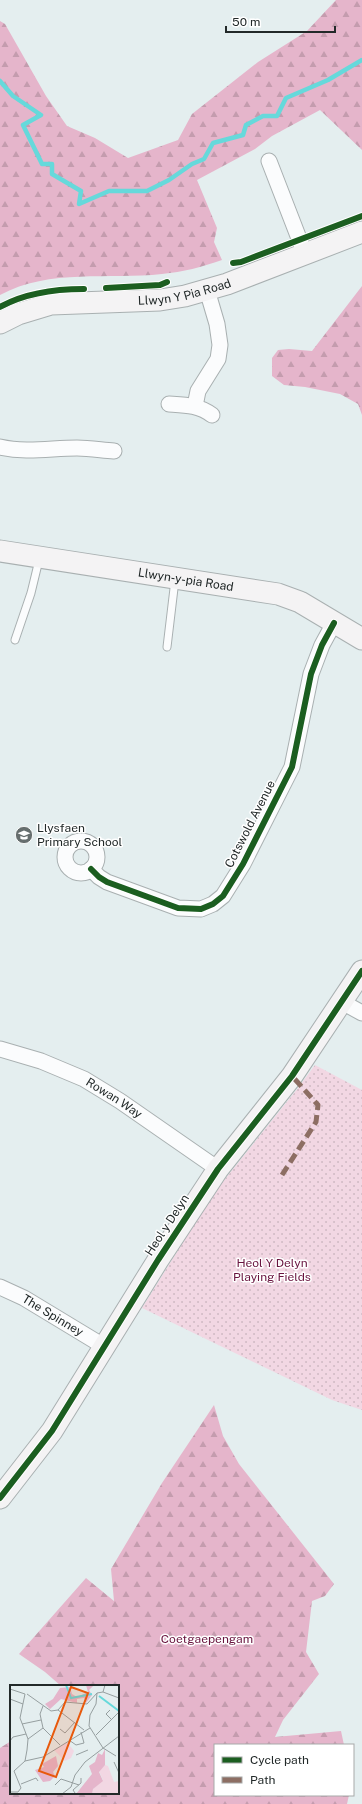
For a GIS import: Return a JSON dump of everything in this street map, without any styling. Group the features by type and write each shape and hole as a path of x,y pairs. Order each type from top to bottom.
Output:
{"street":[{"path":"269,162 305,254"},
{"name":"Llwyn Y Pia Road","path":"0,323 18,314 51,304 160,300 185,296 207,290 362,232"},
{"path":"194,406 198,391 218,359 220,345 217,324 207,290"},
{"path":"169,404 194,406 205,409 212,415"},
{"path":"0,447 30,451 76,448 114,451"},
{"name":"Llwyn-y-pia Road","path":"0,551 278,594 300,602 362,639"},
{"name":"Cotswold Avenue","path":"91,869 99,877 108,882 178,908 201,909 213,904 223,896 243,864 292,767 311,674 322,645 334,623"},
{"name":"Heol y Delyn","path":"0,1498 52,1431 177,1230 218,1168 292,1076 362,971"},
{"path":"342,1002 362,1013"},
{"name":"Rowan Way","path":"0,1049 41,1061 84,1079 120,1101 218,1168"},
{"name":"The Spinney","path":"0,1286 24,1298 105,1346"}],"lane":[{"path":"15,640 31,593 40,557"},
{"path":"166,647 175,578"}],"green space":[{"path":"336,0 362,0 362,150 320,110 272,136 255,149 197,180 217,228 214,242 222,260 192,269 170,273 142,276 59,278 39,281 0,295 0,21 5,24 46,96 67,126 95,138 128,158 178,140 192,114 258,62 307,31"},
{"path":"362,286 362,415 358,404 340,394 305,387 284,385 272,376 272,358 278,350 289,349 312,351"},
{"name":"Heol Y Delyn Playing Fields","path":"315,1065 362,1090 362,1410 332,1400 142,1308 213,1194"},
{"name":"Coetgaepengam","path":"214,1405 223,1436 239,1464 334,1584 325,1596 312,1601 306,1652 319,1674 283,1720 275,1737 341,1731 344,1744 214,1744 214,1796 349,1796 347,1804 0,1804 0,1748 10,1742 10,1794 119,1794 119,1685 60,1685 45,1672 19,1654 86,1578 114,1601 111,1569 162,1483"}],"waterway":[{"path":"0,81 13,96 41,115 23,125 42,164 52,164 52,174 81,191 79,204 109,191 147,191 169,180 192,164 204,159 213,143 243,135 246,125 263,116 277,116 286,98 328,80 362,60"}],"marked path":[{"path":"282,1175 316,1122 318,1105 292,1076"}],"cycle path":[{"path":"233,263 241,262 362,216"},
{"path":"106,288 160,285 167,282"},
{"path":"0,307 30,295 63,290 84,289"},
{"path":"91,869 107,882 178,908 201,909 213,904 223,896 243,864 292,767 311,674 322,645 334,623"},
{"path":"0,1498 52,1431 158,1260 218,1169 292,1076 362,971"}],"place":[{"name":"Llysfaen Primary School","path":"24,835"}]}
